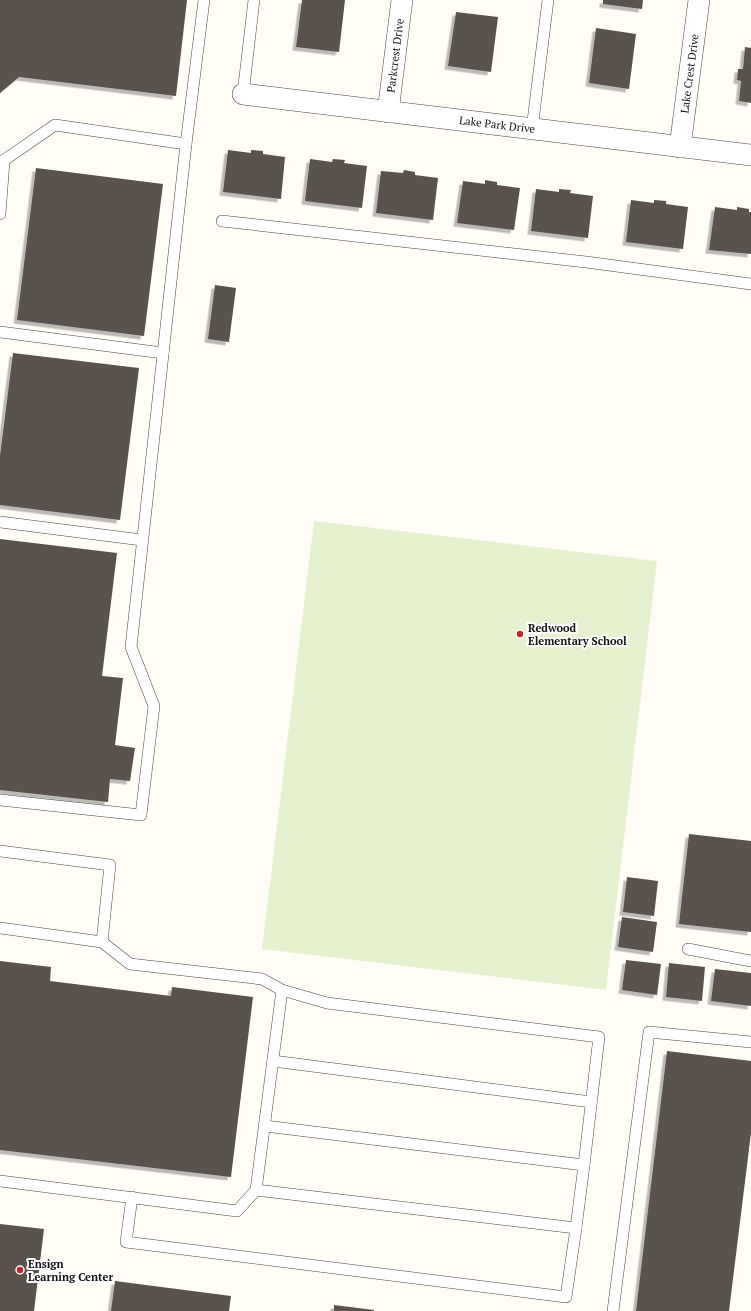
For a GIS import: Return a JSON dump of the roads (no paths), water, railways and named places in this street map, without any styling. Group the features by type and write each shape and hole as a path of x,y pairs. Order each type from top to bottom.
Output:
{"street":[{"name":"Parkcrest Drive","path":"388,112 402,0"},
{"name":"Lake Crest Drive","path":"680,147 698,0"},
{"name":"Lake Park Drive","path":"243,94 751,156"}],"lane":[{"path":"0,800 141,815 154,706 131,647 186,144 204,0"},
{"path":"243,94 254,0"},
{"path":"532,129 548,0"},
{"path":"0,214 2,162 55,125 186,144"},
{"path":"222,221 586,262 751,284"},
{"path":"0,332 163,353"},
{"path":"0,522 142,540"},
{"path":"0,851 110,865 102,942"},
{"path":"0,928 102,942 130,964 262,979 282,990 328,1003 599,1037 584,1165 566,1297 126,1242 132,1197"},
{"path":"688,949 751,961"},
{"path":"0,1181 237,1211 256,1190 282,990"},
{"path":"613,1311 649,1032 751,1042"},
{"path":"273,1061 591,1102"},
{"path":"265,1126 584,1165"},
{"path":"256,1190 576,1228"}],"place":[{"name":"Redwood Elementary School","path":"520,634"},
{"name":"Ensign Learning Center","path":"20,1270"}]}
